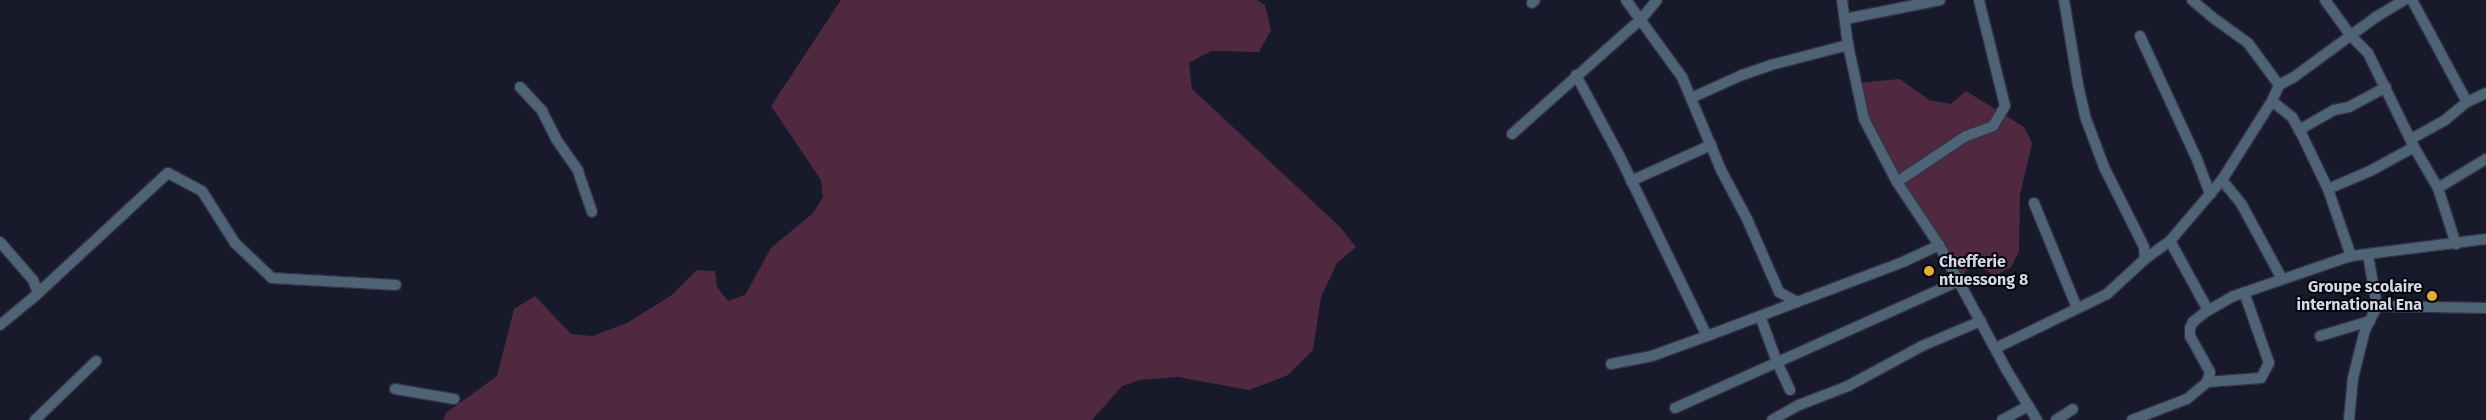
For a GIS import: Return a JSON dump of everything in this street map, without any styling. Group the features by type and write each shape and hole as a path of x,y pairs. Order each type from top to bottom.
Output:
{"street":[{"path":"1626,0 1642,18 1682,78 1721,170 1747,219 1779,292 1797,302"},
{"path":"1512,134 1642,18 1657,0"},
{"path":"1842,0 1848,45 1864,119 1897,182 1939,245 2037,420"},
{"path":"1845,19 1940,0"},
{"path":"1897,182 1966,136 1992,126 2005,106 1979,0"},
{"path":"2064,0 2078,85 2086,119 2104,167 2144,247 2145,260"},
{"path":"2192,0 2248,44 2279,85"},
{"path":"2325,0 2351,36 2368,53 2412,143 2438,188 2456,244"},
{"path":"1996,348 2106,294 2170,241 2222,180 2272,101 2279,85 2376,17 2404,0"},
{"path":"2412,0 2467,102"},
{"path":"2140,36 2196,157 2210,194"},
{"path":"1691,98 1742,75 1848,45"},
{"path":"1576,75 1707,336"},
{"path":"520,87 542,111 556,139 578,171 592,212"},
{"path":"2299,130 2334,110 2349,107 2386,87"},
{"path":"2328,189 2370,171 2444,121 2467,102 2486,93"},
{"path":"2272,101 2287,112 2299,130 2328,189 2352,256"},
{"path":"1631,182 1710,144"},
{"path":"2438,188 2486,158"},
{"path":"0,325 38,293 168,173 202,191 235,243 272,278 396,285"},
{"path":"2222,180 2242,204 2282,279"},
{"path":"2034,203 2077,308"},
{"path":"2132,420 2187,399 2207,382 2210,372 2190,336 2190,328 2193,322 2208,310 2244,292 2352,256 2486,239"},
{"path":"2170,241 2208,310"},
{"path":"0,242 33,280 38,293"},
{"path":"1611,364 1652,356 1905,261 1939,245"},
{"path":"2349,420 2353,378 2365,330 2377,306 2368,255"},
{"path":"1675,408 1959,281"},
{"path":"2207,382 2261,378 2269,363 2244,292"},
{"path":"2377,306 2486,308"},
{"path":"1760,316 1776,362 1790,390"},
{"path":"1772,420 1799,405 1848,386 1922,346 1980,321"},
{"path":"2320,336 2370,321"},
{"path":"35,420 96,360"},
{"path":"395,389 454,399"},
{"path":"2002,420 2028,406"},
{"path":"2056,420 2073,409"}],"shaded area":[{"path":"841,0 1257,0 1265,5 1271,30 1259,52 1211,51 1189,63 1192,89 1340,227 1356,247 1337,263 1321,297 1313,350 1288,375 1249,390 1178,377 1140,380 1122,386 1092,420 443,420 446,413 497,376 514,309 535,296 571,334 592,336 627,323 672,295 697,270 715,271 717,287 728,301 745,295 771,248 813,213 823,197 821,180 771,106"},
{"path":"1900,79 1929,100 1951,104 1966,91 2024,127 2032,143 2020,195 2019,251 2011,267 1995,276 1973,262 1959,281 1864,119 1856,83"}],"place":[{"name":"Chefferie ntuessong 8","path":"1929,271"},
{"name":"Groupe scolaire international Ena","path":"2432,296"}]}
